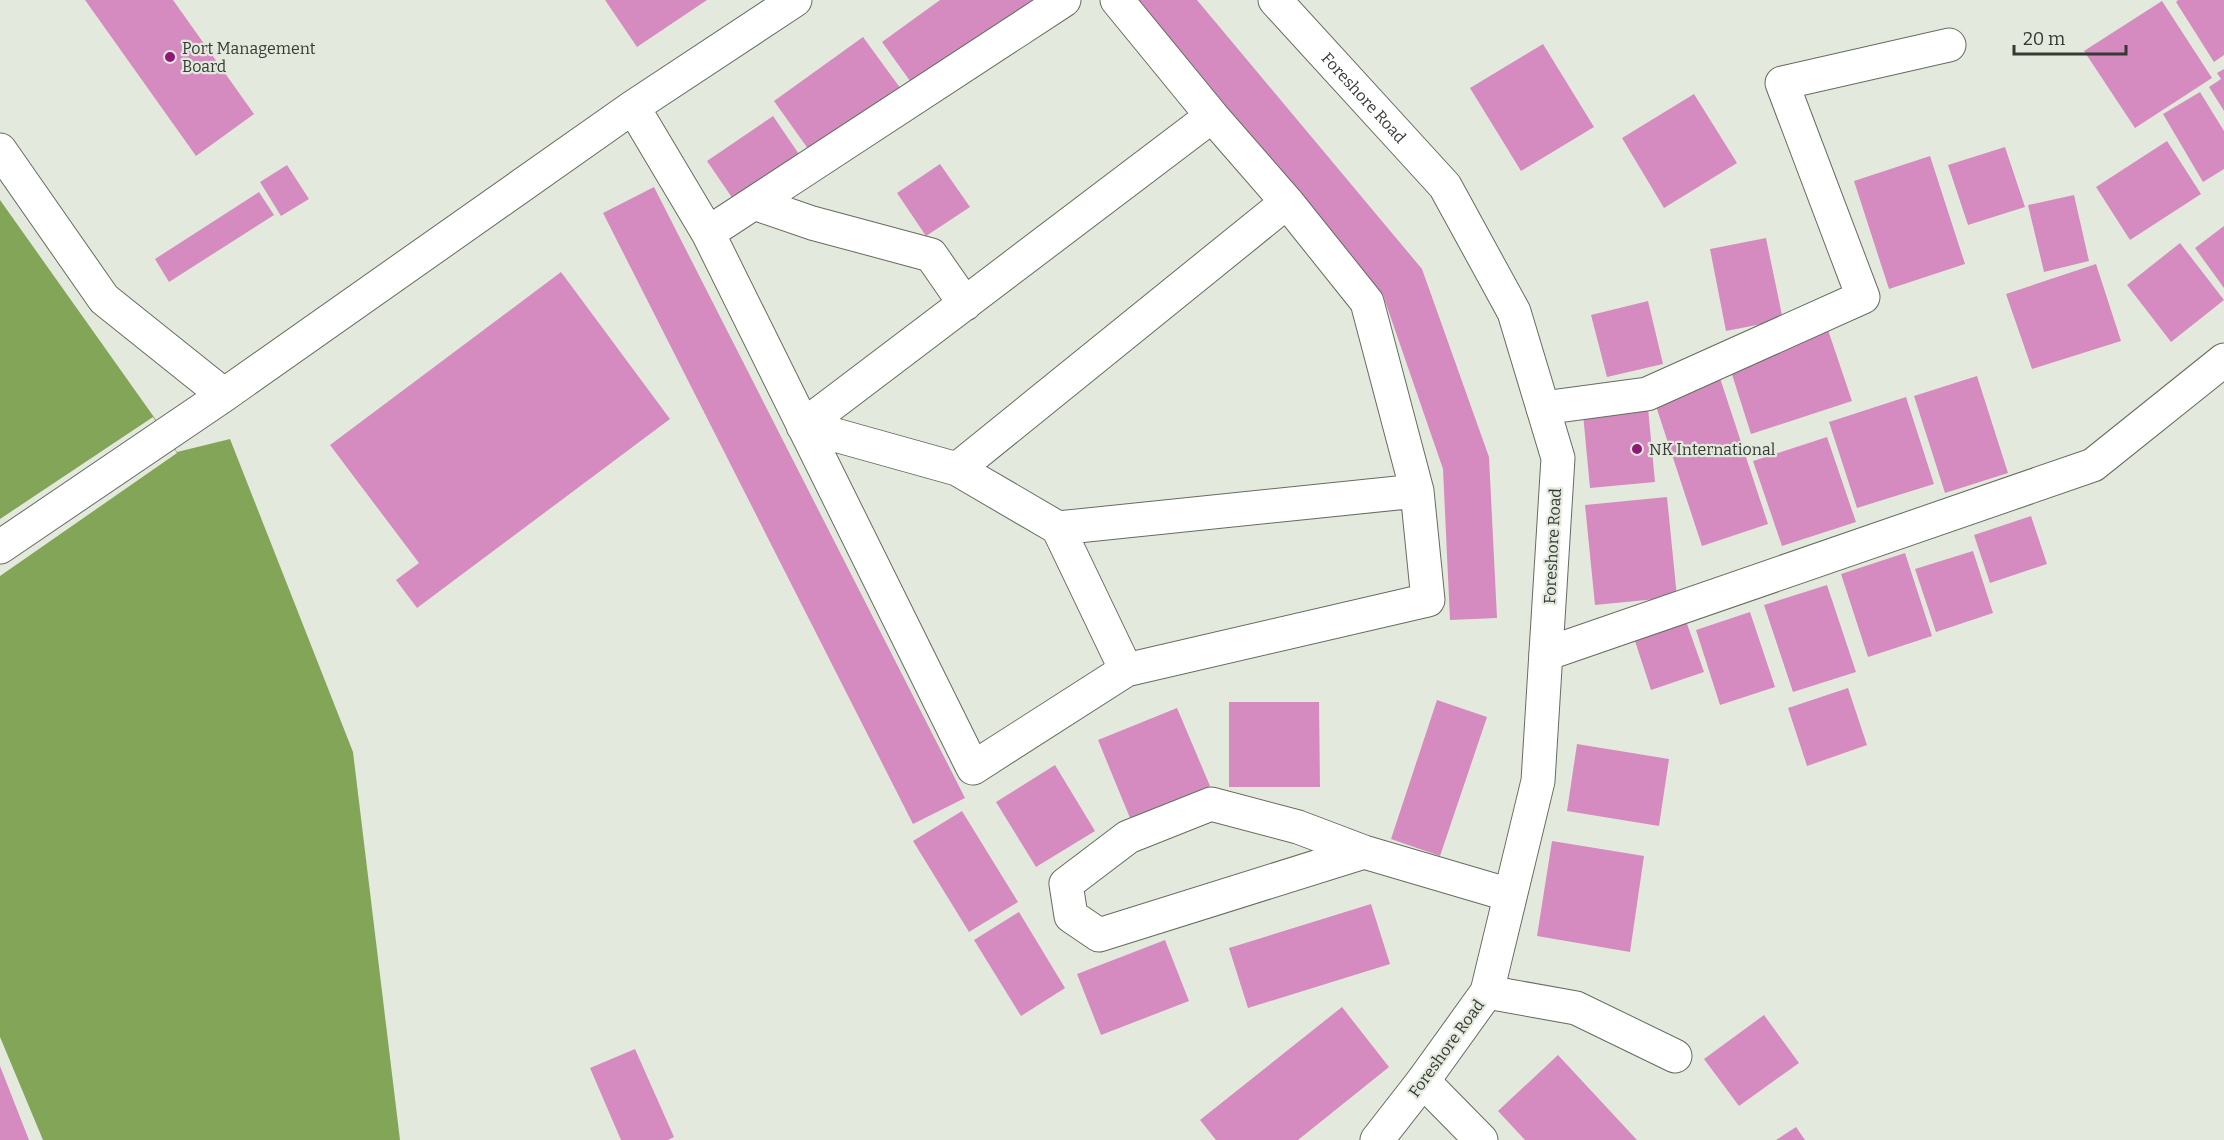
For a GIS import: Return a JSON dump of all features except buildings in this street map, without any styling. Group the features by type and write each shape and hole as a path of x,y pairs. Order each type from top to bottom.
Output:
{"street":[{"path":"0,547 224,394 633,107 795,0"},
{"path":"708,232 1064,0"},
{"path":"633,107 708,232 973,768 1126,670 1428,600 1417,491 1367,302 1287,202 1212,116 1117,0"},
{"name":"Foreshore Road","path":"1275,0 1445,186 1514,312 1557,458 1538,781 1487,992 1377,1140"},
{"path":"1543,408 1647,394 1863,297 1782,83 1949,45"},
{"path":"804,426 1212,116"},
{"path":"0,150 104,299 224,394"},
{"path":"957,469 1287,202"},
{"path":"754,203 812,223 931,255 965,304"},
{"path":"1546,654 2093,465 2224,360"},
{"path":"804,426 957,469 1058,528 1126,670"},
{"path":"1058,528 1417,491"},
{"path":"1364,852 1099,935 1071,916 1066,884 1128,837 1211,804 1298,827 1364,852 1510,895"},
{"path":"1487,992 1576,1008 1675,1056"},
{"path":"1423,1081 1481,1140"}],"shaded area":[{"path":"0,200 177,452 230,439 353,752 400,1140 0,1140"}],"pier":[{"path":"153,417 177,453 0,576 0,519"},
{"path":"0,1037 43,1140 0,1140"}],"place":[{"name":"Port Management Board","path":"170,57"},
{"name":"NK International","path":"1637,449"}]}
